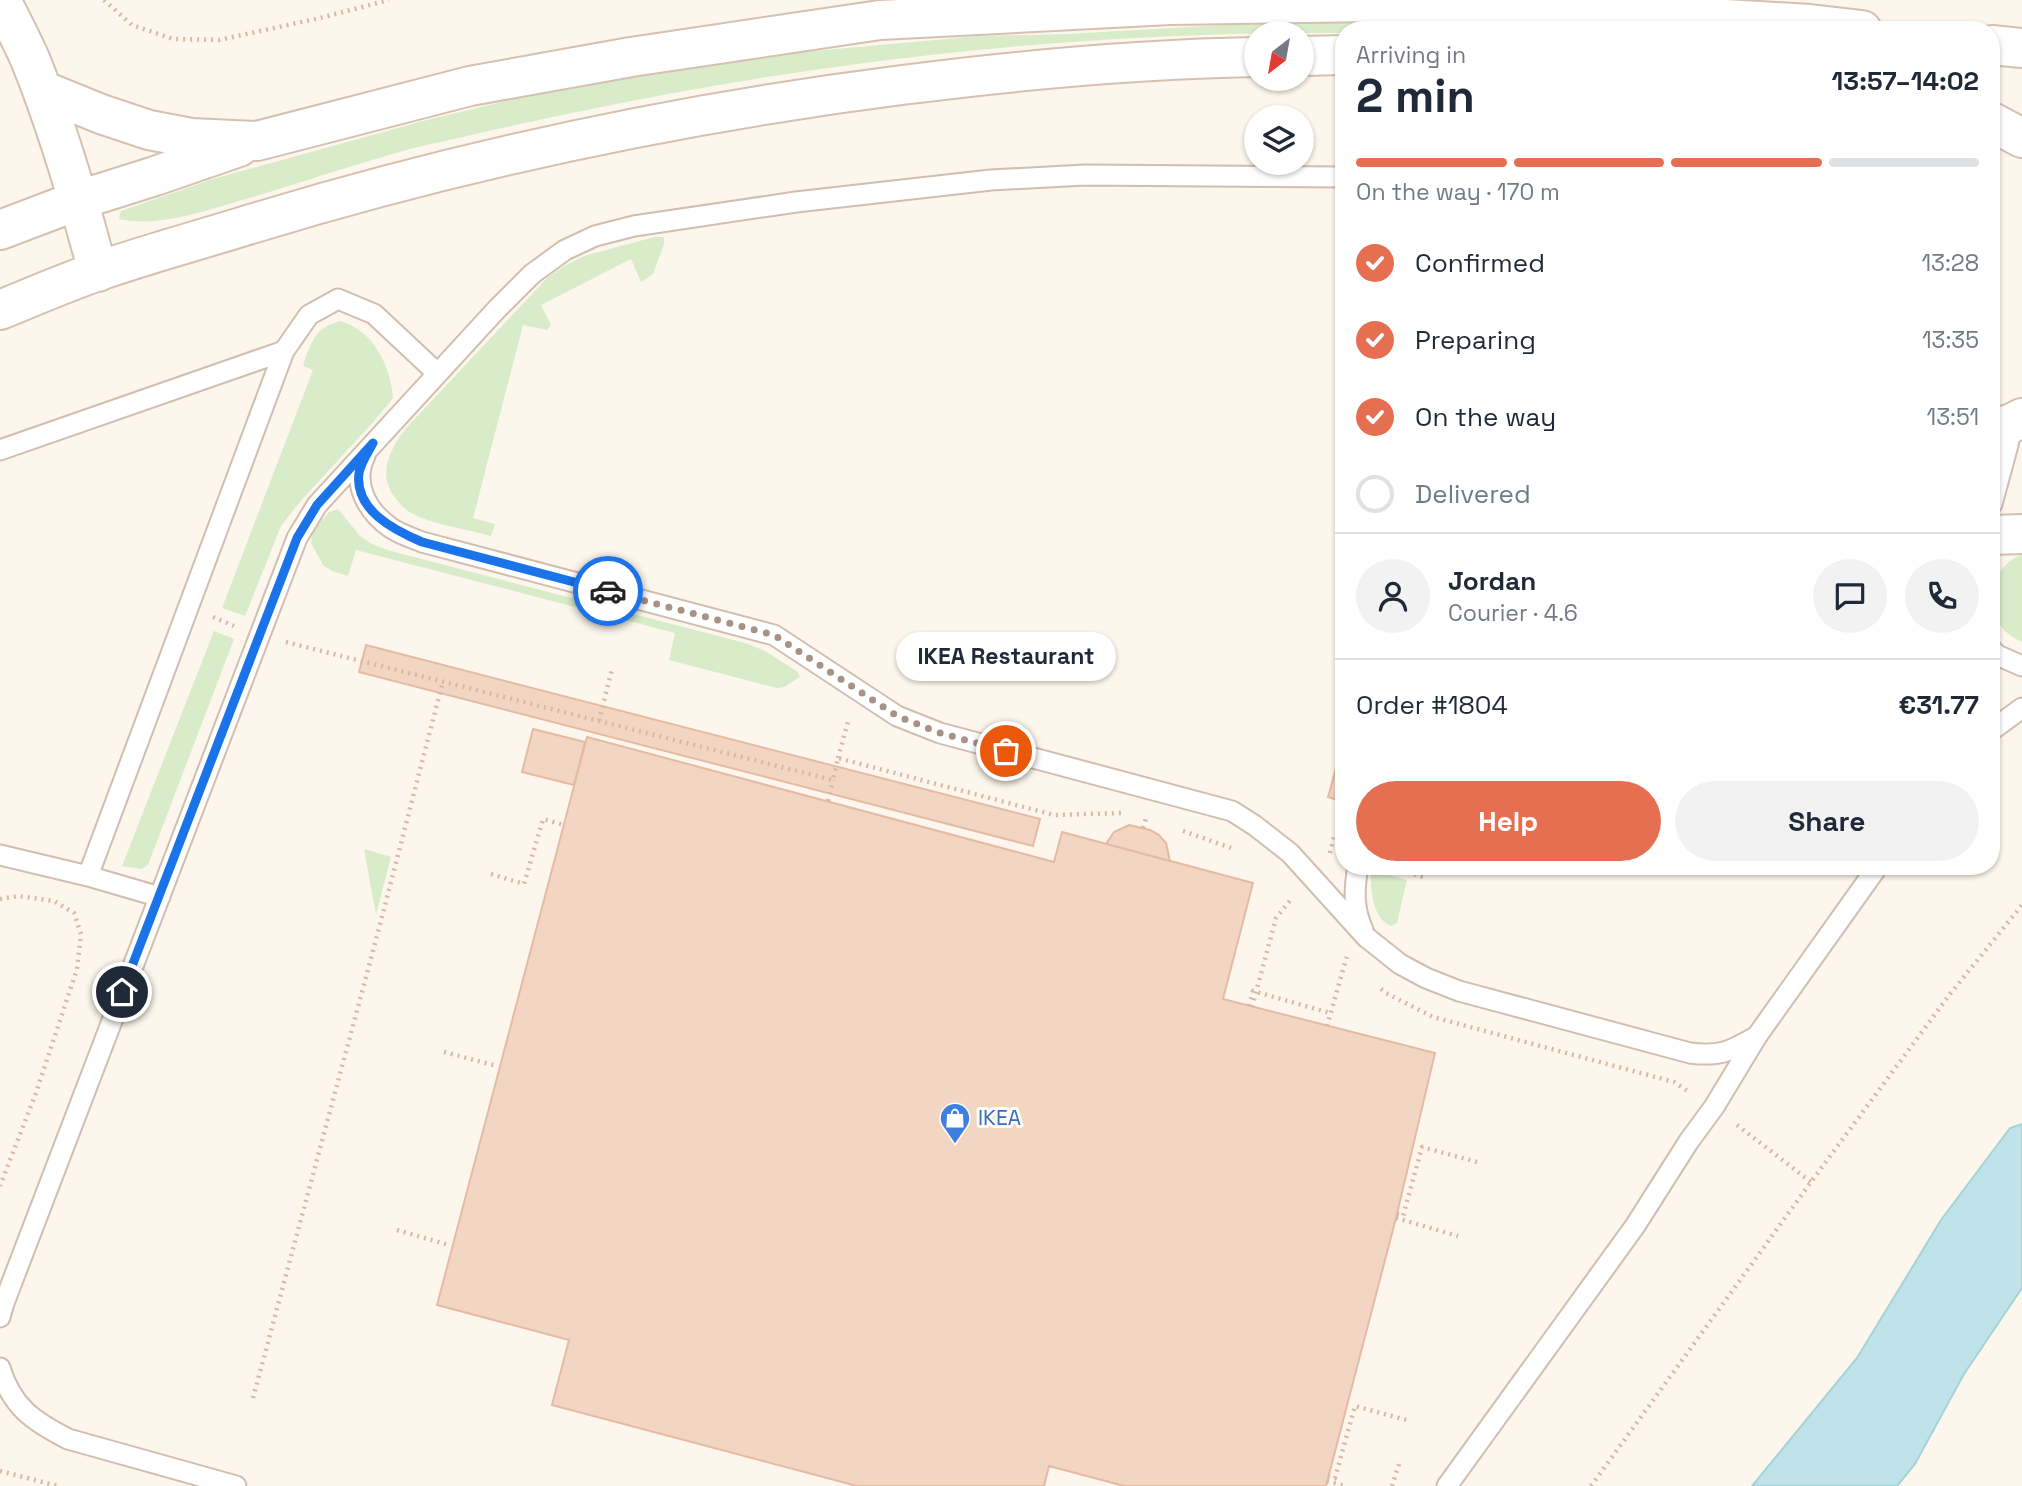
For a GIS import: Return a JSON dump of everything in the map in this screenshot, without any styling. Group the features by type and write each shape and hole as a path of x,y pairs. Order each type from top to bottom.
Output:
{"main road":[{"path":"1,0 42,89 79,200 97,272"},
{"path":"1818,21 1870,0"},
{"path":"0,230 79,200 257,141 470,86 631,57 880,20 1170,5 1373,2 1760,21"},
{"path":"2000,46 2022,48"},
{"path":"1314,56 1335,55"},
{"path":"0,310 97,272 335,199 506,155 665,122 813,97 995,73 1179,59 1244,57"},
{"path":"42,89 101,114 149,130 191,138 257,141"},
{"path":"2000,103 2022,106"},
{"path":"2000,126 2022,138"},
{"path":"2000,535 2022,534"}],"lane":[{"path":"0,1317 297,538 317,505 436,373 532,274 565,250 595,236 634,226 796,202 991,180 1085,175 1335,177"},
{"path":"88,876 284,351 309,315 338,299 374,314 436,373"},
{"path":"0,450 284,351"},
{"path":"2000,474 2008,445 2009,423"},
{"path":"373,443 363,460 359,475 362,494 374,514 393,529 422,542 774,635 897,716 940,733 1232,811 1290,853 1366,937 1400,964 1426,978 1459,991 1690,1053 1709,1056 1728,1052 1757,1036"},
{"path":"2000,656 2022,666"},
{"path":"2000,724 2022,708"},
{"path":"0,855 160,897"},
{"path":"1356,875 1353,892 1358,918 1366,937"},
{"path":"1447,1486 1635,1226 1714,1107 1757,1036 1872,875"},
{"path":"0,1368 6,1387 19,1407 43,1426 68,1439 236,1486"}],"path":[{"path":"104,0 132,25 173,38 219,40 389,0"},
{"path":"188,608 259,635 833,780"},
{"path":"599,720 612,669"},
{"path":"253,1398 443,681"},
{"path":"828,801 856,690"},
{"path":"838,758 1054,815 1124,813"},
{"path":"1135,816 1157,822"},
{"path":"491,874 524,884 544,819 564,825"},
{"path":"1143,828 1146,819"},
{"path":"1181,830 1242,852"},
{"path":"1416,875 1423,877"},
{"path":"0,899 18,896 54,901 74,913 81,934 77,969 36,1093 0,1186"},
{"path":"1300,906 1292,898 1276,918 1250,1006 1253,991 1330,1013"},
{"path":"1591,1486 1950,994 2022,905"},
{"path":"1340,948 1357,965"},
{"path":"1327,1026 1347,956"},
{"path":"1377,984 1386,993 1433,1017 1674,1082 1714,1107 1811,1182"},
{"path":"444,1052 497,1066"},
{"path":"1458,1236 1397,1216 1403,1216 1422,1147 1477,1162"},
{"path":"397,1230 449,1245"},
{"path":"1346,1486 1328,1479 1335,1478 1355,1406 1410,1421"},
{"path":"1392,1486 1399,1464"},
{"path":"0,1471 58,1486"}],"green space":[{"path":"1335,22 1335,33 1314,33 1314,23"},
{"path":"1244,24 1244,34 1149,37 954,52 759,78 554,117 413,148 188,215 146,221 119,219 121,211 213,179 423,121 601,81 803,52 979,36"},
{"path":"654,237 664,237 664,244 653,274 641,282 631,259 541,305 551,325 547,330 523,325 473,518 495,524 491,536 425,519 403,507 390,490 386,471 391,452 408,426 548,277 584,256"},
{"path":"341,321 363,333 379,352 389,374 393,398 281,526 245,616 222,608 313,370 303,366 309,350 315,337 325,327"},
{"path":"338,509 360,536 387,550 745,643 765,651 798,672 800,677 784,687 777,688 669,660 675,633 356,550 348,576 332,571 323,565 311,543 312,534 321,521 329,512"},
{"path":"2022,555 2022,642 2000,625 2000,572 2012,560"},
{"path":"214,631 234,639 148,865 142,869 122,866"},
{"path":"364,849 391,857 376,915"},
{"path":"1371,875 1389,875 1407,880 1397,923 1391,926 1380,916 1376,910"}],"water":[{"path":"2022,1124 2022,1288 1964,1374 1915,1464 1897,1486 1752,1486 1857,1358 1941,1220 2010,1128"}],"building":[{"path":"366,645 1040,819 1033,846 359,672"},
{"path":"533,729 585,742 574,785 522,772"},
{"path":"587,737 1054,862 1062,832 1253,883 1223,999 1435,1053 1396,1218 1326,1486 1124,1486 1049,1466 1044,1486 857,1486 552,1405 569,1340 437,1305"},
{"path":"1335,772 1335,799 1328,797"},
{"path":"1129,825 1159,835 1166,843 1170,861 1106,844 1114,832"}],"way so far":[{"path":"608,591 774,635 897,716 940,733 1006,751"}],"place":[{"name":"IKEA Restaurant","path":"1006,751"},
{"name":"IKEA","path":"955,1145"}],"route":[{"path":"122,992 297,538 317,505 373,443 363,460 359,475 362,494 374,514 393,529 422,542 608,591"}]}
